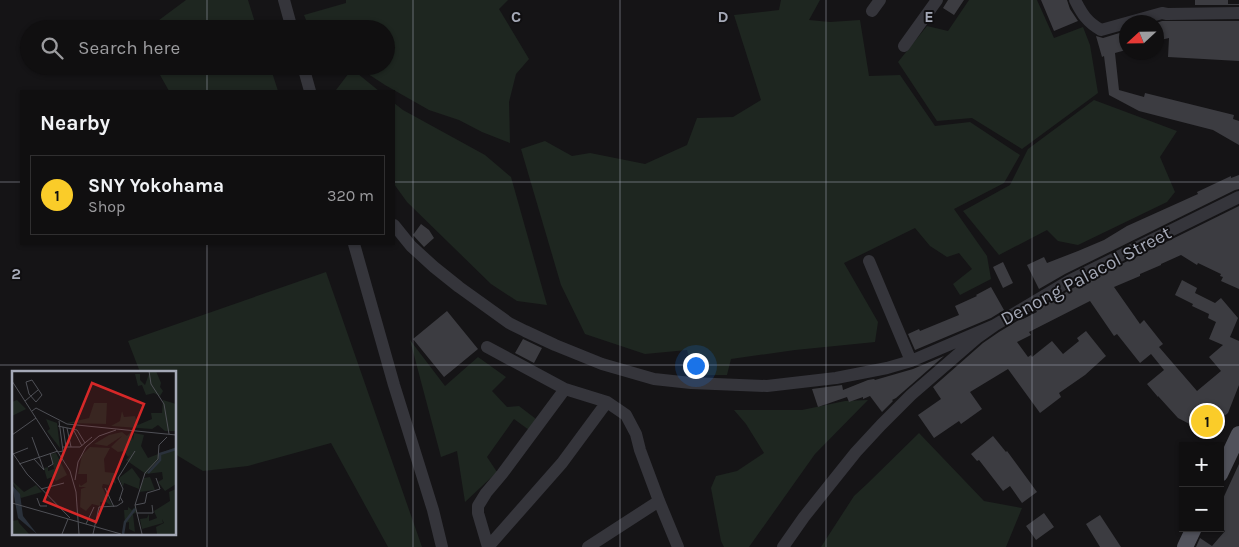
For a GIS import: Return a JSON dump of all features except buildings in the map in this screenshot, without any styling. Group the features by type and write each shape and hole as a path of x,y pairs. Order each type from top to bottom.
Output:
{"main road":[{"path":"1224,466 1239,434"},
{"path":"1185,547 1192,532"}],"street":[{"path":"284,0 290,20"},
{"path":"872,12 880,0"},
{"path":"904,46 937,0"},
{"path":"1075,0 1082,14 1101,30 1162,13 1239,13"},
{"path":"306,75 310,90"},
{"name":"Denong Palacol Street","path":"783,547 804,517 856,452 881,425 978,337 995,324 1082,274 1239,197"},
{"path":"395,226 411,246 459,287 525,332 602,364 654,379 691,383 767,386 836,378 887,368 911,361 995,324"},
{"path":"354,245 394,385 433,510 442,547"},
{"path":"869,261 911,361"},
{"path":"487,347 565,389 607,402 626,415 636,434 673,545"},
{"path":"488,547 478,513 478,506 565,389"},
{"path":"488,547 562,463 607,402"},
{"path":"588,547 659,501"}],"shaded area":[{"path":"186,0 248,0 254,20 159,20"},
{"path":"346,0 508,0 499,9 529,59 516,74 509,102 510,143 459,120 429,110 370,75 395,75 395,20 306,20 304,15 346,3"},
{"path":"781,0 820,0 809,20 830,22 860,20 869,76 900,75 935,126 970,122 1020,155 1004,183 954,209 987,256 991,279 960,295 953,284 972,269 959,253 947,257 930,246 915,228 844,263 878,322 875,342 731,359 727,375 694,375 687,350 645,354 585,334 561,285 521,149 545,141 572,156 590,153 645,164 687,145 697,118 733,117 761,100 734,15 779,10"},
{"path":"969,0 1037,0 1054,38 1083,27 1090,45 1098,93 1022,149 972,118 937,121 898,62 927,26 948,31"},
{"path":"160,75 273,75 278,90 168,90"},
{"path":"347,75 359,75 378,90 336,90"},
{"path":"1094,100 1177,131 1160,157 1175,192 1167,202 1078,245 1058,241 1047,230 999,255 963,211 1010,185 1028,149"},
{"path":"395,104 485,155 511,177 547,305 517,301 491,284 407,202 395,185"},
{"path":"326,272 422,547 388,547 331,443 248,466 203,471 176,455 176,371 140,371 128,341"},
{"path":"410,340 445,386 478,357 506,377 492,391 507,407 519,406 536,419 529,430 514,419 487,457 497,472 465,502 457,451 441,457"},
{"path":"868,400 815,454 749,547 724,547 721,541 711,488 716,476 737,471 764,453 746,424 734,410 802,410 845,401"},
{"path":"919,433 984,501 1022,508 1006,547 821,547 854,496"}],"place":[{"name":"SNY Yokohama","path":"1207,421"}]}
